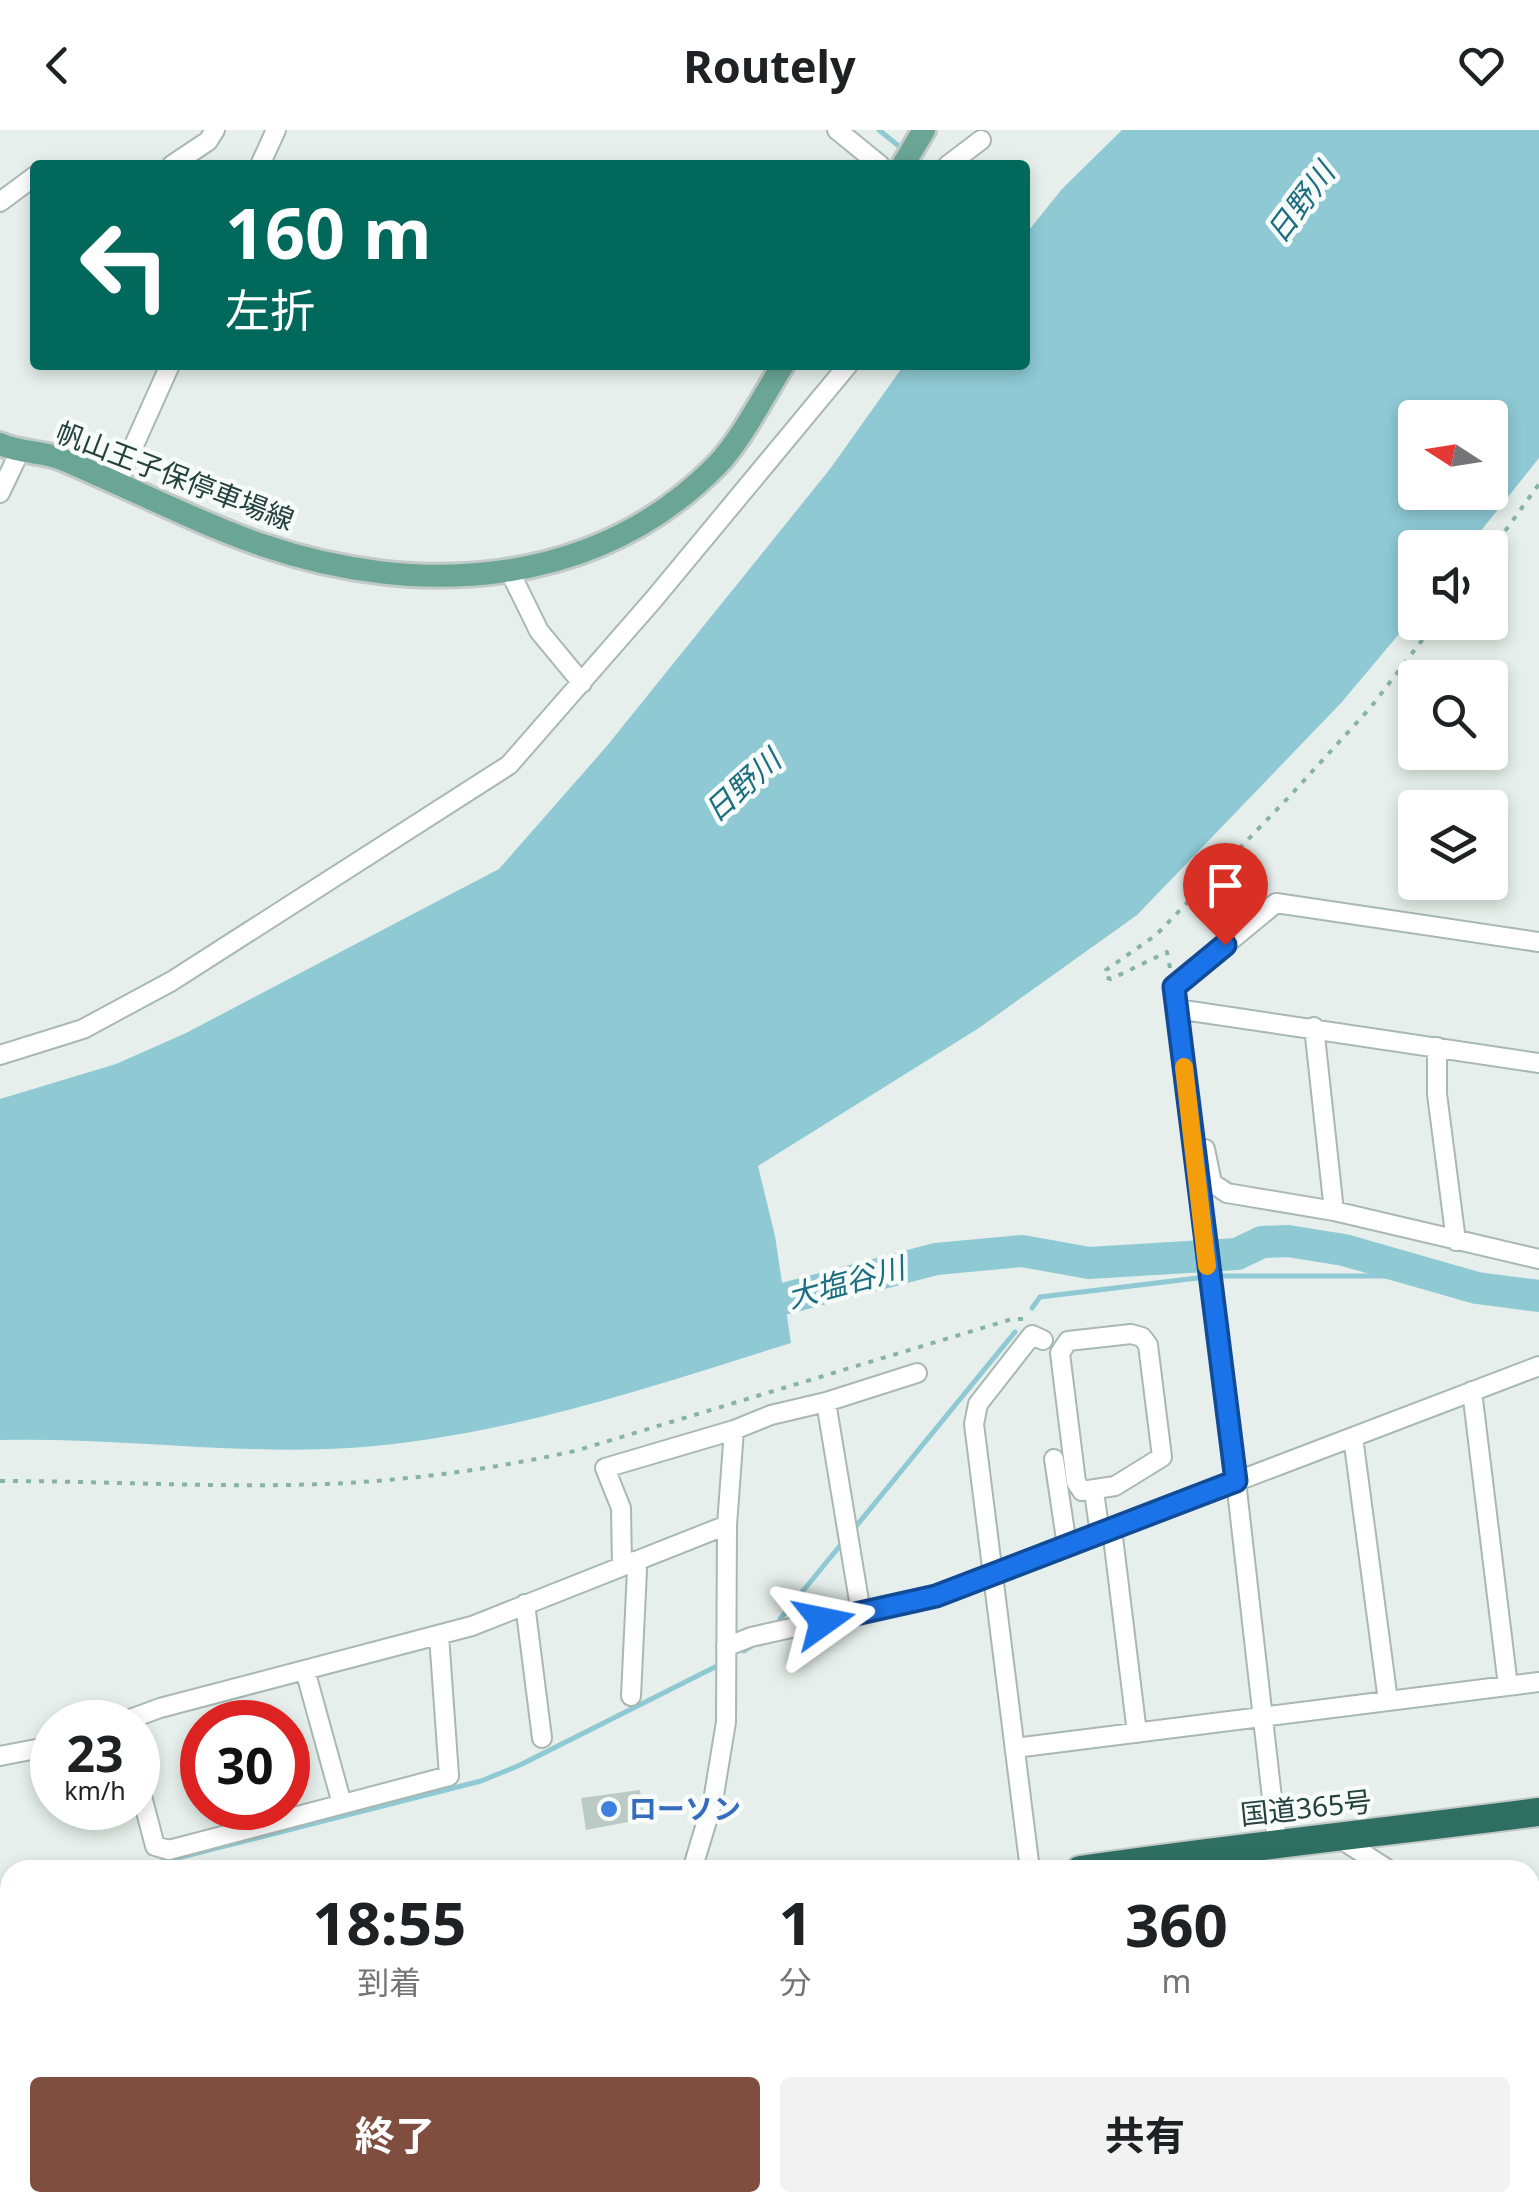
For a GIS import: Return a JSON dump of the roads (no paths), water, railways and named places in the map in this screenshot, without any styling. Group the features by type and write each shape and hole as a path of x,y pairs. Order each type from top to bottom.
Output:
{"highway":[{"name":"国道365号","path":"1150,1860 1539,1812"}],"main road":[{"path":"906,160 924,131"},
{"name":"帆山王子保停車場線","path":"9,448 58,458 258,544 334,565 409,576 510,572 538,567 598,546 688,493 720,463 780,370"}],"street":[{"path":"180,160 208,141 214,130"},
{"path":"262,160 275,130"},
{"path":"837,130 874,160"},
{"path":"954,160 980,140"},
{"path":"0,202 30,180"},
{"path":"117,483 168,370"},
{"path":"0,1055 83,1030 172,981 508,765 844,370"},
{"path":"0,493 9,448"},
{"path":"510,572 538,631 582,682"},
{"path":"1277,1842 1174,987 1276,903 1539,942"},
{"path":"1178,1009 1539,1064"},
{"path":"1314,1027 1334,1211"},
{"path":"1438,1047 1438,1094 1456,1241"},
{"path":"1190,1117 1204,1145 1212,1183 1219,1189 1334,1211 1539,1259"},
{"path":"1136,1335 1148,1345 1162,1457 1115,1486 1094,1492 1082,1491 1076,1482 1060,1354 1068,1341 1136,1335"},
{"path":"1029,1860 974,1412 1038,1338"},
{"path":"726,1646 926,1599 1539,1366"},
{"path":"631,1696 637,1570 628,1564 621,1508 606,1468 918,1373"},
{"path":"1472,1391 1508,1686"},
{"path":"826,1402 861,1613"},
{"path":"695,1860 713,1802 722,1748 728,1672 727,1525 734,1430"},
{"path":"1353,1437 1388,1701"},
{"path":"1054,1459 1067,1546"},
{"path":"1094,1492 1106,1532 1137,1733"},
{"path":"160,1708 438,1636 727,1525"},
{"path":"524,1604 542,1738"},
{"path":"151,1830 155,1846 169,1850 449,1776 438,1636"},
{"path":"305,1670 342,1804"},
{"path":"1015,1748 1539,1682"},
{"path":"0,1756 30,1750"},
{"path":"1340,1838 1374,1860"}],"water":[{"name":"日野川","path":"1122,130 1539,130 1539,458 1508,497 1508,400 1398,400 1398,510 1498,510 1482,530 1398,530 1398,635 1341,703 1137,915 979,1028 758,1166 775,1236 791,1343 573,1409 462,1434 406,1442 305,1450 0,1440 0,1099 116,1064 186,1033 499,869 606,747 830,469 900,370 1030,370 1030,229 1062,189"}],"waterway":[{"path":"879,130 905,151"},
{"name":"大塩谷川","path":"741,1310 936,1259 1022,1251 1089,1263 1237,1254 1262,1242 1288,1241 1344,1250 1477,1288 1539,1296"},
{"path":"1217,1276 1434,1276"},
{"path":"1032,1308 1040,1297 1206,1277"},
{"path":"853,1530 1015,1332"},
{"path":"780,1619 843,1542"},
{"path":"744,1651 755,1644"},
{"path":"169,1860 481,1781 719,1665"}],"place":[{"name":"ローソン","path":"609,1809"}]}
